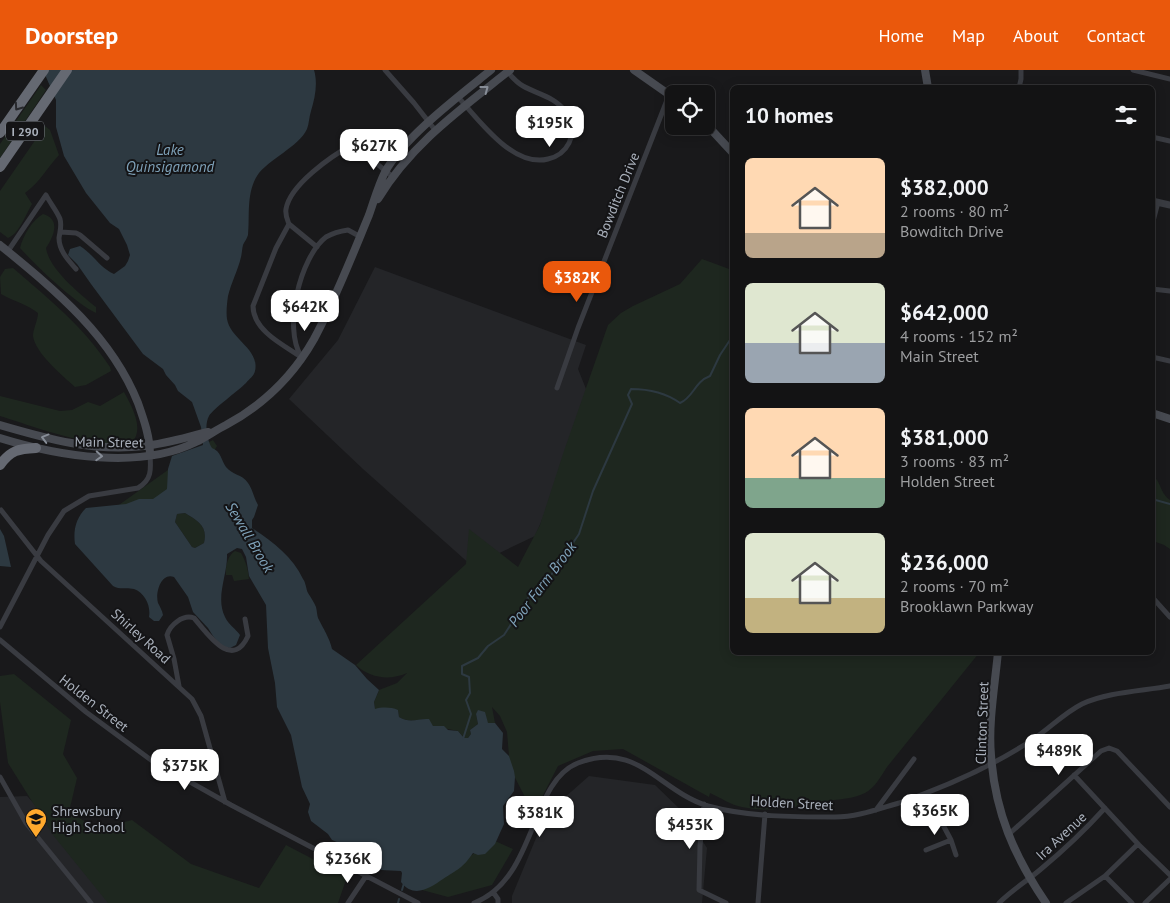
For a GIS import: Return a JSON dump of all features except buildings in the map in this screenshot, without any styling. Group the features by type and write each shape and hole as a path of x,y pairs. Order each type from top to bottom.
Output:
{"highway":[{"name":"I 290","path":"0,133 44,70"},
{"name":"I 290","path":"0,167 67,70"},
{"path":"0,465 17,450 36,448"}],"main road":[{"name":"Main Street","path":"0,438 56,453 91,456 150,455 216,431 272,393 303,358 328,311 386,172 407,144 429,122 491,70"},
{"path":"634,70 665,92"},
{"path":"925,70 928,85"},
{"name":"Main Street","path":"368,216 393,177 416,148 465,104 508,71"},
{"path":"715,134 730,150"},
{"path":"0,245 71,306 110,350 135,395 144,420 150,446 150,455"},
{"path":"1155,413 1170,419"},
{"name":"Main Street","path":"0,425 76,445 108,448 150,446 196,438"},
{"name":"Clinton Street","path":"998,655 990,754 995,790 1008,835 1030,878 1046,903"}],"street":[{"path":"385,70 435,130"},
{"path":"1020,85 1021,70"},
{"path":"1133,70 1170,79"},
{"path":"458,97 490,132 524,158 544,160 558,155 568,145 571,138 571,125 566,112 557,102 520,84 508,71"},
{"name":"Bowditch Drive","path":"557,388 578,328 665,114"},
{"path":"1155,138 1170,141"},
{"path":"317,247 289,224 286,210 292,194 316,170 343,150 354,145 393,177"},
{"path":"8,251 46,195 59,218 61,248 76,269"},
{"path":"1155,201 1170,205"},
{"path":"289,224 270,262 253,306 253,313 268,333 303,358"},
{"path":"303,358 295,343 294,320 296,302 306,266 317,247 327,237 348,230 360,236"},
{"path":"61,232 80,235 107,258"},
{"path":"1155,289 1170,291"},
{"path":"1155,358 1170,361"},
{"path":"0,627 48,534 64,511 89,496 138,488 150,476 150,455"},
{"name":"Shirley Road","path":"1,510 37,556 192,699 200,710 225,802"},
{"path":"1155,600 1170,617"},
{"path":"179,687 168,630 184,617 189,616 194,618 217,645 233,651 242,646 248,636 245,619"},
{"name":"Holden Street","path":"0,640 110,731 157,764 225,802 418,903"},
{"name":"Holden Street","path":"474,903 493,892 510,874 555,781 567,769 580,762 598,757 622,758 645,769 683,794 704,804 726,810 765,814 847,816 876,810 958,780 1030,741 1081,704 1103,698 1170,686"},
{"path":"1008,835 1104,749 1109,748 1117,751 1170,807"},
{"path":"876,810 914,759"},
{"path":"1074,775 1138,844 1170,875"},
{"path":"0,777 26,822 91,903"},
{"path":"926,793 951,840 956,854"},
{"path":"704,804 700,846 699,890 726,903"},
{"name":"Ira Avenue","path":"1000,903 1014,889 1076,839 1105,808"},
{"path":"758,903 765,814"},
{"path":"926,850 951,840"},
{"path":"1066,903 1104,876 1138,844"},
{"path":"348,903 366,876"},
{"path":"1104,876 1132,903"},
{"path":"1145,903 1170,879"},
{"path":"493,892 498,899 498,903"}],"shaded area":[{"path":"41,85 46,90 0,158 0,144"},
{"path":"45,126 50,130 59,155 25,193 32,204 19,228 8,238 0,232 0,191"},
{"path":"43,214 49,216 54,224 53,233 46,248 48,256 66,280 96,307 96,313 67,293 20,248 28,229"},
{"path":"702,259 730,269 730,655 977,655 887,767 875,785 865,793 846,799 784,809 742,807 710,793 709,797 623,749 593,751 558,766 540,801 525,797 510,768 507,732 500,716 492,707 495,723 488,723 476,714 478,724 470,730 471,734 468,738 464,738 458,731 433,726 424,719 405,720 399,717 398,710 375,709 374,702 379,690 397,683 407,673 393,677 380,677 367,673 356,665 466,564 469,529 518,567 540,525 608,325 621,313 633,306 680,284"},
{"path":"375,267 586,345 578,369 592,404 535,536 472,566 363,469 289,399 338,340"},
{"path":"13,268 77,326 100,352 111,371 86,385 75,387 50,364 39,350 33,336 38,313 1,294 0,277 5,269"},
{"path":"124,392 136,417 137,431 136,437 132,442 99,443 82,440 0,416 0,396 60,411 72,410 88,402 100,406"},
{"path":"213,440 217,446 211,456 163,498 109,512 203,445"},
{"path":"1155,478 1166,497 1170,500 1170,549 1155,542"},
{"path":"185,513 198,522 205,532 204,543 195,548 192,547 175,522 177,514"},
{"path":"235,551 243,556 249,579 234,581 232,575 226,575 230,555"},
{"path":"14,674 71,720 63,754 77,778 69,812 98,829 132,820 191,864 259,888 286,845 347,877 338,903 108,903 53,835 8,763 0,702 0,676"},
{"path":"589,776 655,785 685,814 707,848 702,903 512,903 512,896 546,814"},
{"name":"Shrewsbury High School","path":"27,796 49,819 238,903 0,903 0,797"},
{"path":"493,840 513,849 492,885 448,897 422,890"}],"water":[{"name":"Lake Quinsigamond","path":"43,70 314,70 316,90 307,129 297,142 262,170 251,190 248,235 243,245 240,262 228,296 227,319 229,326 253,356 255,371 246,383 211,413 207,420 207,432 212,448 219,453 226,467 246,480 249,485 258,505 252,520 252,528 281,550 299,571 316,607 318,618 332,649 355,665 379,690 374,702 375,709 387,708 398,710 399,717 407,720 429,719 433,726 444,726 448,730 458,731 464,738 468,738 471,734 470,730 478,724 476,714 478,710 485,712 488,723 495,723 503,733 502,749 509,756 514,771 514,791 503,806 504,824 495,844 485,854 478,855 473,853 460,868 427,888 417,891 406,887 401,882 401,871 381,870 364,866 311,821 308,812 310,804 302,787 291,735 277,707 275,683 268,648 266,605 249,576 246,557 242,549 237,548 227,554 221,602 225,617 240,635 236,645 230,648 221,646 193,612 188,597 174,577 169,576 162,580 160,584 157,599 163,615 159,621 154,621 149,617 148,604 138,591 113,586 75,544 76,524 86,508 126,504 139,499 153,499 167,489 168,469 172,456 203,445 201,427 192,402 178,391 163,369 143,354 77,264 68,255 70,249 80,246 114,274 125,266 130,255 119,229 110,223 86,193 64,156 56,127 56,100","holes":["185,513 198,522 205,532 204,543 195,548 192,547 175,522 177,514"]},
{"path":"0,529 4,536 11,567 0,566"}],"waterway":[{"name":"Poor Farm Brook","path":"463,739 471,714 466,700 470,693 469,677 462,674 462,666 478,658 488,646 504,635 528,598 547,581 579,534 593,491 632,404 628,395 631,389 657,392 680,403 701,382 710,376 730,340"},
{"name":"Poor Farm Brook","path":"1155,500 1170,504"},
{"name":"Sewall Brook","path":"402,890 404,883"},
{"name":"Sewall Brook","path":"398,903 399,899"}],"place":[{"name":"Shrewsbury High School","path":"36,838"}]}
